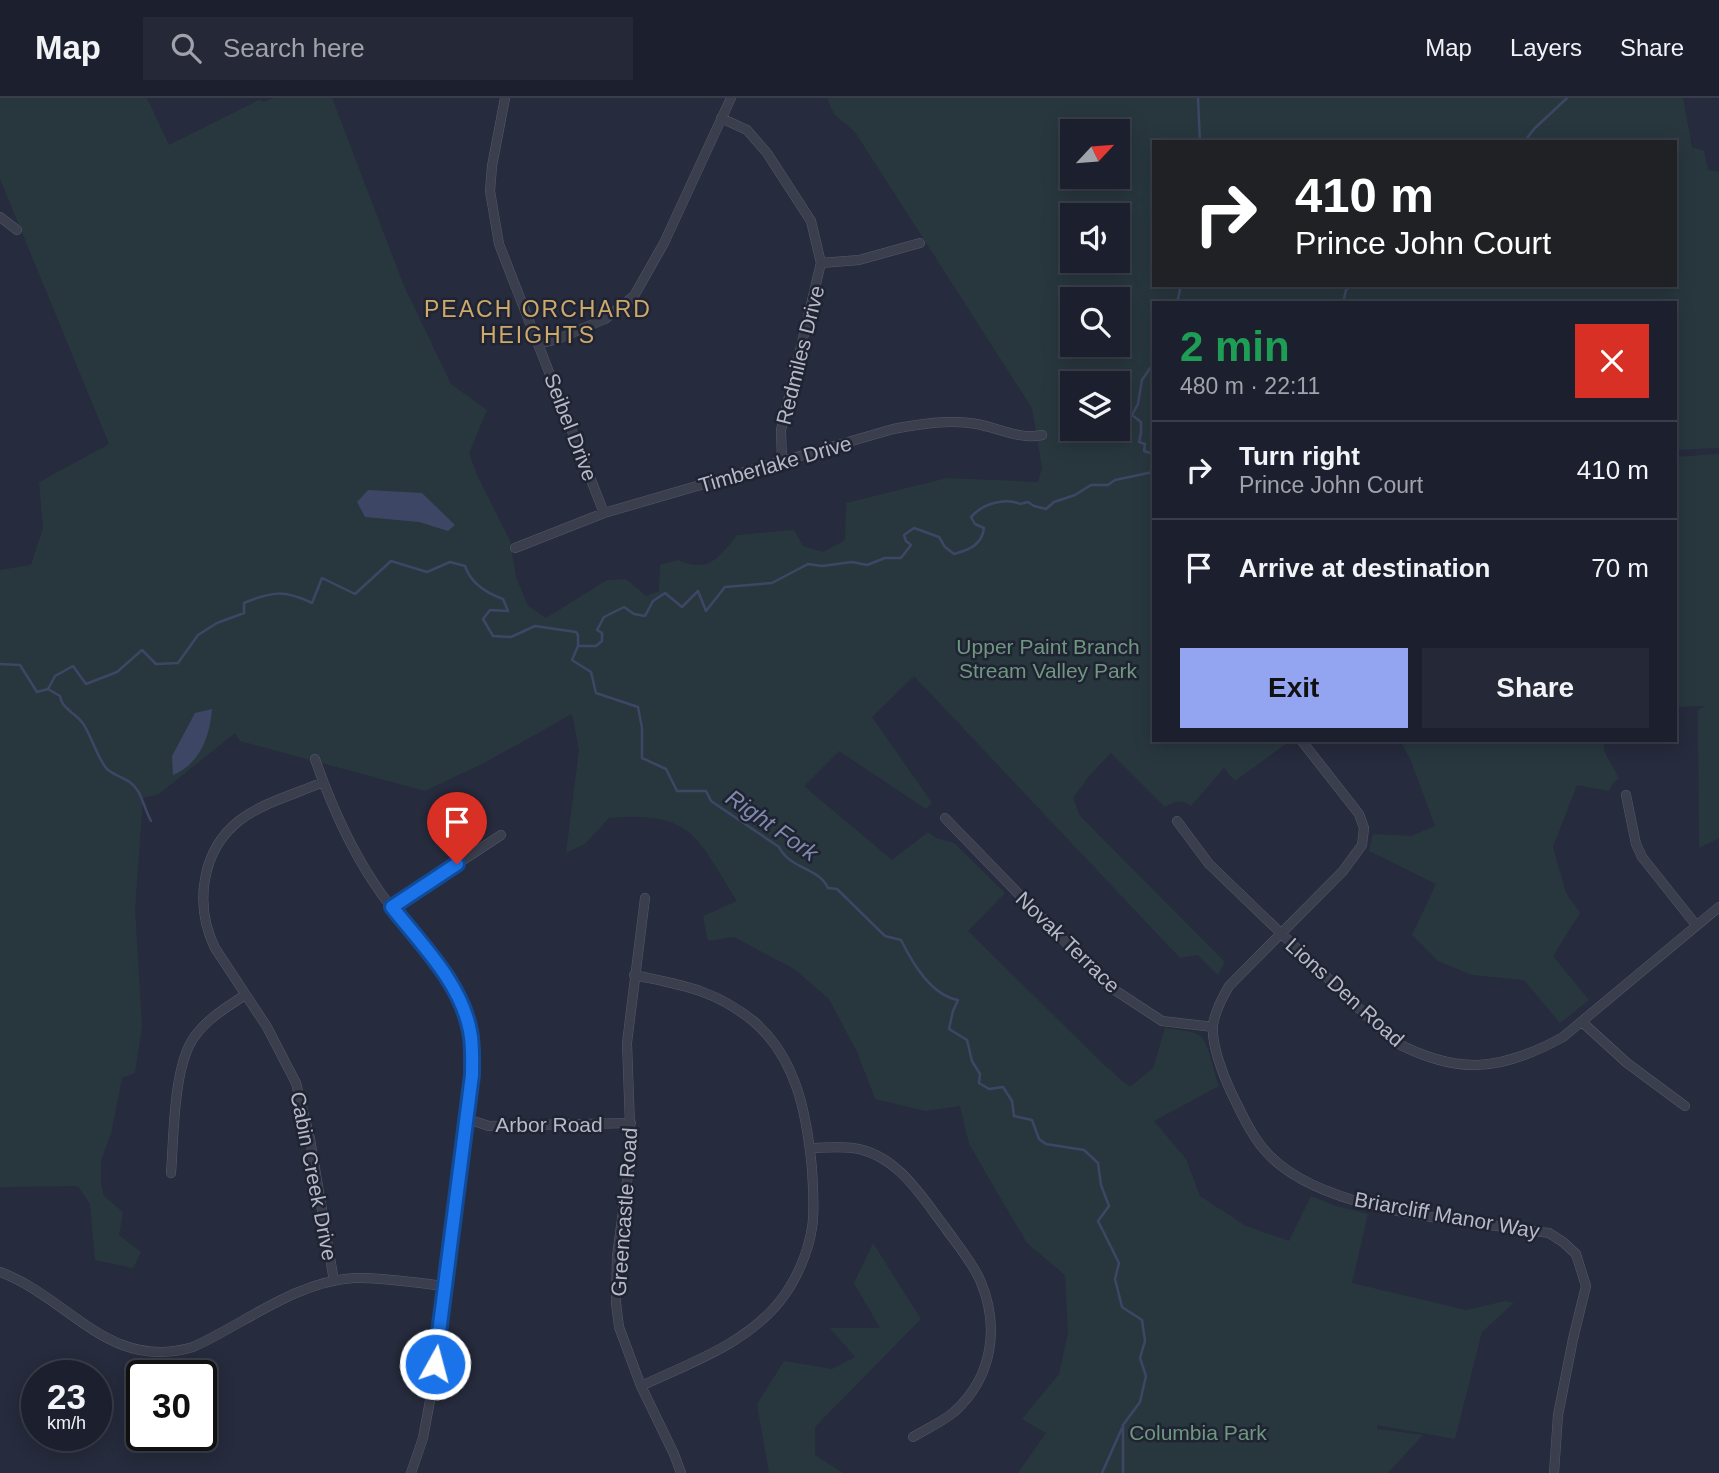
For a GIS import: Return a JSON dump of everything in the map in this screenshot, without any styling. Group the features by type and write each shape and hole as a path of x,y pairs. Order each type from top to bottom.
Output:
{"street":[{"name":"Seibel Drive","path":"505,98 492,166 491,207 499,244 604,513"},
{"path":"538,344 558,339 605,319 634,296 664,243 731,98"},
{"name":"Redmiles Drive","path":"721,118 747,130 767,153 811,221 821,263 781,430 782,462"},
{"path":"0,217 18,230"},
{"path":"821,263 859,260 920,243"},
{"name":"Timberlake Drive","path":"515,548 604,513 893,429 939,422 975,424 1030,438 1042,435"},
{"path":"1213,1027 1219,1004 1229,986 1343,871 1362,845 1364,828 1359,814 1303,742"},
{"path":"316,759 323,782 356,855 392,907 449,979 466,1013 471,1033 472,1075 430,1402 423,1438 411,1473"},
{"name":"Cabin Creek Drive","path":"323,782 242,818 216,846 205,876 202,905 209,935 267,1027 296,1083 310,1139 334,1281"},
{"path":"1626,795 1636,844 1642,857 1696,925"},
{"name":"Novak Terrace","path":"945,818 1107,985 1162,1021 1213,1027"},
{"name":"Lions Den Road","path":"1177,821 1209,864 1393,1041 1433,1060 1468,1067 1516,1058 1540,1050 1563,1037 1719,907"},
{"path":"392,907 501,835"},
{"name":"Greencastle Road","path":"645,898 626,1044 631,1152 617,1256 616,1303 619,1327 641,1386 681,1473"},
{"path":"634,975 697,988 728,1003 770,1038 786,1062 799,1092 806,1119 814,1196 813,1226 800,1267 783,1298 768,1316 745,1335 641,1386"},
{"path":"171,1173 181,1069 186,1051 195,1036 211,1019 245,995"},
{"path":"1582,1022 1626,1063 1685,1106"},
{"name":"Briarcliff Manor Way","path":"1213,1027 1223,1074 1238,1107 1256,1139 1286,1169 1315,1187 1354,1200 1458,1222 1493,1224 1549,1233 1576,1254 1586,1286 1558,1415 1554,1473"},
{"name":"Arbor Road","path":"467,1119 489,1126 520,1123 631,1123"},
{"path":"810,1148 856,1149 886,1160 907,1178 979,1278 991,1313 991,1344 986,1366 968,1396 952,1413 913,1437"},
{"path":"1,1274 47,1296 109,1341 155,1353 193,1347 289,1296 334,1281 353,1278 377,1279 444,1286"}],"green space":[{"path":"0,98 147,98 169,145 259,100 264,102 273,98 332,98 404,286 451,384 487,410 469,453 510,541 516,577 528,606 546,618 607,580 626,579 646,596 659,591 660,565 678,560 688,564 705,564 719,556 737,535 794,530 803,546 823,552 845,540 846,503 947,478 1038,482 1042,468 1032,408 855,132 834,114 827,98 1683,98 1692,147 1704,151 1708,170 1719,172 1719,448 1677,450 1677,301 1152,301 1152,742 1289,742 1235,781 1224,768 1191,806 1178,802 1165,807 1111,753 1073,798 1080,816 1225,962 1218,975 1198,955 1180,958 914,676 872,717 932,803 926,809 839,751 804,786 892,860 928,832 936,838 954,843 1005,893 968,931 1103,1064 1130,1087 1153,1068 1165,1028 1191,1032 1202,1038 1219,1086 1154,1121 1186,1159 1200,1196 1246,1226 1289,1241 1311,1196 1368,1214 1352,1283 1466,1310 1505,1301 1514,1303 1482,1332 1455,1439 1377,1425 1377,1429 1423,1435 1388,1473 1018,1473 1046,1433 1022,1419 1059,1374 1068,1332 1065,1275 1027,1243 969,1144 960,1106 925,1111 875,1099 858,1054 829,999 794,969 734,937 708,941 703,916 737,901 712,860 690,833 676,824 659,819 609,818 585,844 566,853 579,750 572,714 484,763 425,791 240,741 235,733 159,794 143,798 135,908 142,1026 135,1073 122,1078 111,1134 101,1160 104,1196 123,1212 119,1235 141,1252 133,1268 95,1260 90,1204 78,1186 0,1187 0,570 31,565 43,528 39,482 109,444 0,179"},
{"path":"1719,454 1719,838 1699,848 1698,710 1706,706 1677,707 1677,457"},
{"path":"1401,742 1604,742 1604,751 1619,778 1609,791 1577,785 1553,847 1566,893 1580,913 1553,956 1589,1000 1560,1023 1524,980 1472,975 1438,961 1412,935 1436,884 1369,851 1373,834 1411,836 1435,826 1411,761"},
{"path":"873,1243 921,1319 815,1427 815,1455 843,1473 769,1473 757,1404 784,1361 832,1369 855,1357 830,1328 880,1328 854,1283"}],"water":[{"path":"368,490 422,493 455,525 448,531 419,522 365,517 357,502"},
{"path":"212,709 202,748 190,764 173,775 172,756 195,713"}],"waterway":[{"path":"1198,98 1200,140"},
{"path":"1526,140 1567,98"},
{"path":"1177,301 1179,287"},
{"path":"1343,301 1350,287"},
{"path":"1152,365 1142,380 1138,404 1132,415 1141,422 1139,442 1145,444 1144,451 1152,454"},
{"path":"578,646 596,646 602,641 602,633 597,630 604,617 624,607 634,614 645,616 653,601 665,593 682,607 698,591 706,611 725,587 772,583 808,564 822,566 852,562 867,565 885,558 901,558 911,545 904,535 914,528 939,537 945,547 954,554 970,548 981,539 984,528 975,524 971,517 987,505 1008,501 1020,504 1028,502 1046,509 1054,502 1075,495 1091,485 1108,485 1115,480 1152,472"},
{"name":"Right Fork","path":"0,664 20,665 37,692 48,689 55,676 73,666 86,684 117,672 142,650 156,664 178,663 198,635 217,623 244,613 244,603 271,594 286,594 312,603 322,578 355,594 391,561 427,572 450,562 465,566 480,587 503,599 508,611 490,610 483,619 493,636 511,637 535,626 576,632 578,646 572,660 591,672 596,693 638,707 642,728 642,758 666,769 677,791 706,791 711,801 779,847 784,855 818,876 828,888 837,889 885,936 901,940 911,959 931,985 939,992 958,1000 949,1029 967,1040 972,1061 980,1074 979,1083 989,1089 1003,1087 1012,1101 1014,1116 1032,1120 1039,1139 1046,1144 1084,1150 1098,1163 1101,1185 1109,1206 1098,1221 1119,1263 1115,1279 1122,1307 1142,1320 1145,1341 1140,1358 1146,1376 1140,1402 1123,1425 1123,1473"},
{"path":"48,689 60,696 64,705 81,721 107,769 134,786 151,821"},
{"path":"1102,1473 1122,1428"}],"district":[{"name":"PEACH ORCHARD HEIGHTS","path":"538,322"}],"route":[{"path":"435,1364 472,1075 471,1033 466,1013 449,979 392,907 457,864"}],"park label":[{"name":"Upper Paint Branch Stream Valley Park","path":"1048,658"},
{"name":"Columbia Park","path":"1198,1432"}]}
